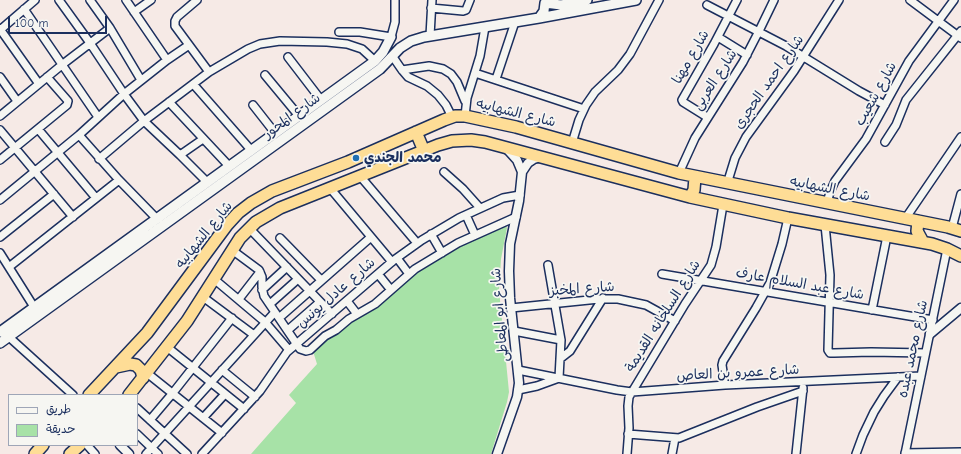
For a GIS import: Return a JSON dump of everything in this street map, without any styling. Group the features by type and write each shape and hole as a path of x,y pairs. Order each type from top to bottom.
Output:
{"highway":[{"name":"شارع الشهابيه","path":"90,394 151,327 227,225 258,198 272,191 333,168 452,117 465,116 516,126 695,177 957,229"},
{"path":"416,132 424,151"},
{"path":"130,394 167,347 203,297 232,250 249,228 272,212 446,142 465,140 485,142 723,205 825,225 924,242 947,249 961,256"},
{"path":"690,197 694,190 695,177"},
{"path":"711,202 711,191 716,181"},
{"path":"918,222 917,231 924,242"},
{"path":"116,367 130,364 136,365 145,376"},
{"path":"70,454 79,446"}],"main road":[{"path":"539,18 544,11 542,1 561,4 585,0"},
{"name":"شارع المحور","path":"2,333 188,202 328,107 380,69 400,48 411,41 430,36 636,0"},
{"name":"شارع المحور","path":"0,343 2,333 34,307 157,219 188,202 207,182 375,61 383,52 391,37"},
{"path":"322,99 328,107"}],"street":[{"path":"35,0 0,30 39,84"},
{"path":"59,0 144,121 207,182"},
{"path":"90,0 110,28 141,80"},
{"path":"126,0 167,60"},
{"path":"134,12 151,0"},
{"path":"197,0 177,17 175,26 209,72"},
{"path":"339,32 360,32 391,37 395,22 395,0"},
{"path":"430,36 432,0"},
{"path":"431,8 463,11 466,9 470,0"},
{"path":"572,143 584,109 595,92 618,70 630,54 659,0"},
{"name":"شارع مهنا","path":"707,117 682,100 737,0"},
{"name":"شارع العربى","path":"679,173 692,142 747,54 760,31 774,0"},
{"name":"شارع احمد الحجرى","path":"727,184 737,155 746,137 804,56 839,0"},
{"path":"886,142 896,125 906,100 960,35 910,0"},
{"name":"شارع شعيب","path":"827,203 831,188 837,177 863,144 909,61 940,21 954,0"},
{"path":"707,5 760,31 885,105"},
{"path":"24,9 98,117"},
{"path":"496,79 515,22"},
{"path":"465,116 466,103 481,50 485,27"},
{"path":"0,116 63,64 110,28"},
{"path":"718,37 747,54"},
{"path":"100,159 144,121 194,85 209,72 248,49 260,44 280,41 348,44 362,49 375,61"},
{"path":"0,200 79,135 141,80 189,45"},
{"path":"288,57 322,99"},
{"path":"393,57 408,76 427,86 438,95 446,105 452,117"},
{"path":"402,70 425,66 443,69 451,74 457,82 463,92 466,103"},
{"path":"475,73 584,109"},
{"path":"265,75 299,116"},
{"path":"0,77 17,102"},
{"path":"0,160 66,107 68,101 47,77"},
{"path":"194,85 252,150"},
{"path":"169,102 229,166"},
{"path":"253,105 275,133"},
{"path":"38,129 96,198"},
{"path":"0,130 73,217"},
{"path":"79,135 119,180 157,219"},
{"path":"905,219 961,137"},
{"path":"180,155 203,139"},
{"path":"506,147 515,156 522,172"},
{"path":"522,172 531,160 542,157"},
{"path":"444,172 463,189 480,208"},
{"name":"شارع ابو المعاطى","path":"497,454 518,390 518,370 508,278 509,258 520,195 522,172"},
{"path":"360,176 417,243"},
{"path":"9,267 119,180"},
{"path":"330,188 370,236 409,274"},
{"path":"0,238 54,194"},
{"path":"957,229 961,194"},
{"name":"شارع عادل يونس","path":"202,454 255,397 289,350 394,260 431,234 466,215 503,198 520,195"},
{"name":"شارع السلخانه القديمة","path":"627,454 628,406 632,392 674,321 709,268 716,251 723,205"},
{"path":"466,215 475,235"},
{"path":"232,250 260,272 262,279 262,290 270,304 297,344 303,351 309,351 347,320 370,307 409,274 442,253 475,235 516,217"},
{"path":"725,385 722,365 723,361 766,292 775,268 788,218"},
{"path":"825,225 830,275 827,347 830,353 925,353"},
{"path":"249,228 332,314"},
{"path":"431,234 442,253"},
{"path":"146,454 265,322 310,291 370,236"},
{"path":"872,310 887,236"},
{"path":"280,238 321,280"},
{"name":"شارع محمد عبده","path":"905,453 947,249"},
{"path":"0,253 34,307"},
{"path":"518,390 537,386 559,378 561,340 548,265"},
{"path":"262,290 287,268"},
{"path":"239,299 260,272"},
{"path":"378,274 391,290"},
{"name":"شارع عبد السلام عارف","path":"662,274 932,320"},
{"path":"214,279 265,322 289,350"},
{"path":"270,304 298,279"},
{"path":"203,297 254,335"},
{"path":"560,358 570,351 603,298"},
{"name":"شارع المخبز","path":"511,308 603,298 622,299 642,303 656,309 674,321"},
{"path":"347,301 357,314"},
{"path":"288,330 320,302"},
{"path":"930,334 961,308"},
{"path":"150,420 232,318"},
{"path":"320,325 328,334"},
{"path":"514,331 561,340"},
{"path":"2,333 72,394"},
{"path":"167,347 244,409"},
{"path":"222,370 255,397"},
{"name":"شارع عمرو بن العاص","path":"518,370 632,392 725,385 921,376"},
{"path":"145,376 172,394 222,433"},
{"path":"856,454 863,434 874,412 898,377"},
{"path":"796,454 804,382"},
{"path":"628,434 675,438 684,437 750,410 803,391"},
{"path":"203,418 225,394"},
{"path":"138,409 187,454"},
{"path":"138,435 158,454"},
{"path":"672,454 675,438"},
{"path":"88,446 95,454"},
{"path":"121,446 128,454"},
{"path":"905,453 961,452"}],"green space":[{"path":"505,224 507,228 501,259 499,290 509,392 491,454 251,454 296,403 289,395 317,364 312,348 409,275 461,244"}],"place":[{"name":"محمد الجندي","path":"356,158"}]}
